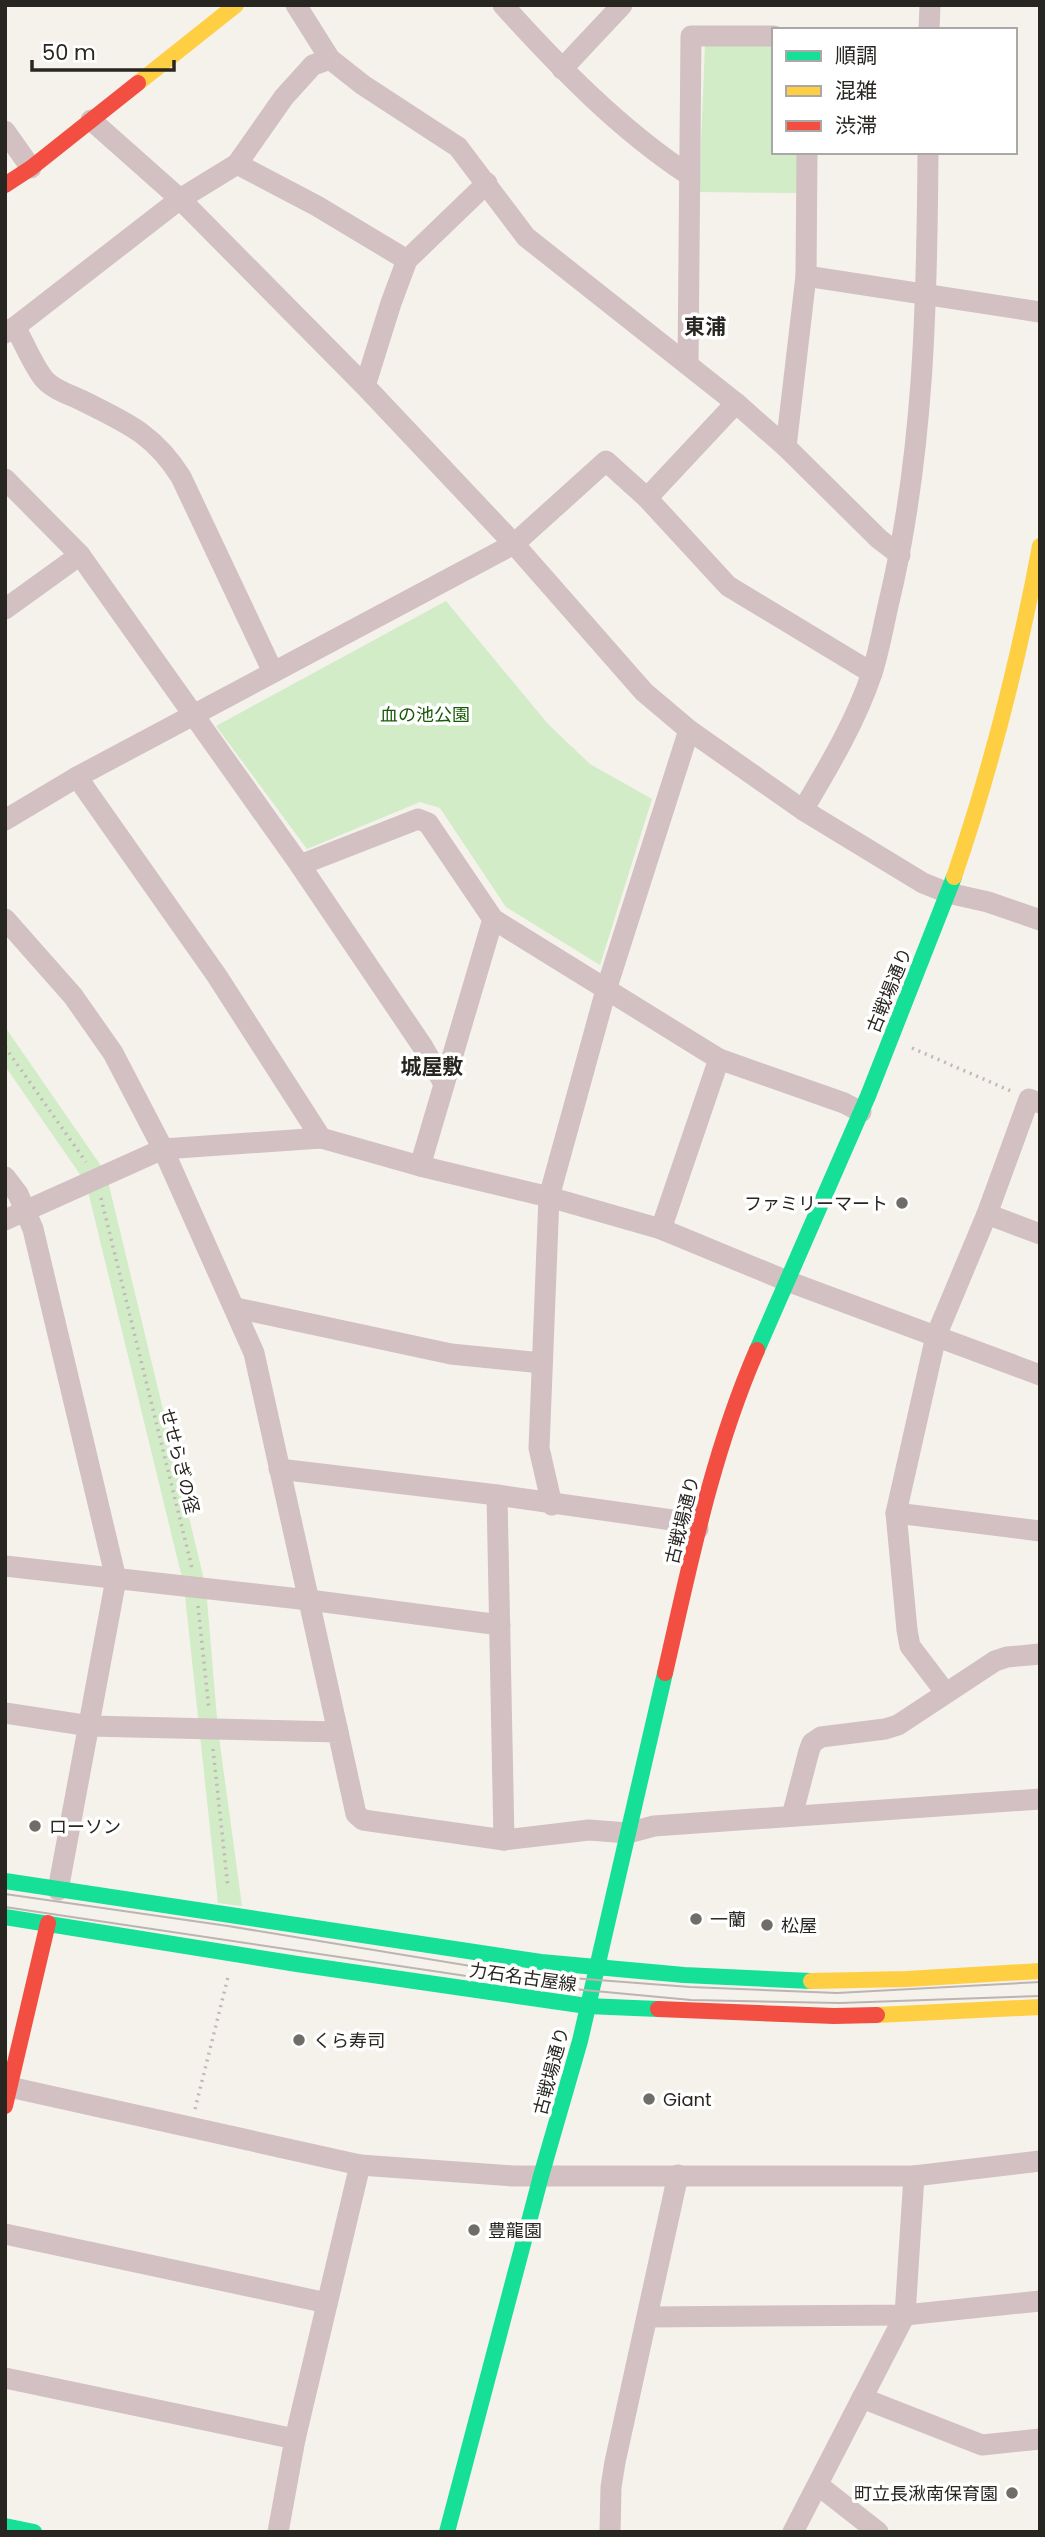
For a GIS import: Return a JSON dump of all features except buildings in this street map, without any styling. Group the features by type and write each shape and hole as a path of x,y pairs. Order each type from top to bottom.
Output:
{"main road":[{"path":"5,185 31,168 91,120 225,9"},
{"name":"古戦場通り","path":"447,2532 541,2176 580,2041 698,1529 721,1444 747,1372 861,1112 948,893 979,804 1028,611 1040,546"},
{"name":"力石名古屋線","path":"5,1881 596,1968 743,1979 829,1981 1040,1971"},
{"name":"力石名古屋線","path":"5,1917 297,1965 587,2006 834,2016 1040,2007"},
{"path":"7,2093 18,2061 48,1923"},
{"path":"5,2526 34,2532"}],"street":[{"path":"296,5 330,59 363,85 458,147 526,237 736,403 786,447 879,539 900,555"},
{"path":"503,5 562,69 664,158 689,175"},
{"path":"562,69 622,5"},
{"path":"929,28 930,5"},
{"path":"688,365 691,36 772,36"},
{"path":"273,672 181,477 167,455 128,424 45,380 10,330 180,199 237,164 284,97 313,65 330,59"},
{"path":"91,120 180,199 365,386 514,544 644,692 689,730 803,810 923,883 1040,920"},
{"path":"5,131 31,168"},
{"path":"786,447 806,276 807,154"},
{"path":"803,810 844,739 872,673 900,555 915,454 927,295 928,154"},
{"path":"237,164 317,206 407,260"},
{"path":"365,386 407,260 487,183"},
{"path":"806,276 1040,312"},
{"path":"647,498 736,403"},
{"path":"5,820 77,778 514,544 606,461 647,498 728,586 872,673"},
{"path":"5,479 80,555 300,865 423,1047 443,1082"},
{"path":"5,609 80,555"},
{"path":"552,1504 540,1448 549,1197 606,990 689,730"},
{"path":"77,778 217,976 321,1138"},
{"path":"300,865 418,819 428,823 492,919 719,1059 844,1103 861,1112"},
{"path":"5,919 66,987 113,1053 163,1149 254,1353 356,1814 363,1820 504,1840 589,1830 628,1833 654,1826 1040,1799"},
{"path":"420,1166 492,919"},
{"path":"661,1229 719,1059"},
{"path":"945,1692 910,1646 906,1630 896,1513 936,1336 1034,1101"},
{"path":"5,1220 163,1149 321,1138 661,1229 787,1281 1040,1375"},
{"path":"5,1177 18,1194 33,1229 116,1579 58,1890"},
{"path":"987,1214 1040,1234"},
{"path":"236,1308 451,1354 542,1363"},
{"path":"279,1469 497,1495 672,1520 698,1529"},
{"path":"497,1495 504,1840"},
{"path":"896,1513 1040,1531"},
{"path":"5,1566 309,1600 500,1625"},
{"path":"792,1816 812,1744 821,1737 898,1725 995,1661 1007,1657 1040,1654"},
{"path":"5,1713 90,1726 338,1732"},
{"path":"7,2093 191,2127 359,2165 513,2176 914,2176 1040,2161"},
{"path":"278,2532 295,2440 359,2165"},
{"path":"610,2532 611,2487 615,2462 678,2175"},
{"path":"793,2532 905,2315 914,2176"},
{"path":"5,2234 327,2303"},
{"path":"648,2317 905,2315 1040,2301"},
{"path":"5,2378 295,2440"},
{"path":"862,2398 982,2445 1040,2439"},
{"path":"818,2485 878,2532"}],"path":[{"path":"891,1039 1034,1101"},
{"name":"せせらぎの径","path":"5,1047 96,1177 197,1587 231,1914"},
{"path":"191,2127 230,1969"}],"green space":[{"path":"705,44 772,44 772,154 797,154 797,193 699,192"},
{"name":"血の池公園","path":"446,601 548,724 590,764 652,799 600,965 506,907 440,808 420,802 307,849 216,726"},
{"path":"5,1027 106,1173 206,1588 218,1730 242,1906 218,1903 184,1586 86,1183 5,1066"}],"tram line":[{"path":"5,1894 228,1926 519,1974 690,1987 837,1993 1040,1982"},
{"path":"5,1907 520,1984 691,2000 840,2003 1040,1996"}],"traffic: fast":[{"path":"757,1350 868,1096 954,877"},
{"path":"447,2532 541,2176 580,2041 665,1673"},
{"path":"5,1881 541,1962 684,1975 811,1981"},
{"path":"5,1917 297,1964 587,2006 658,2009"},
{"path":"5,2526 34,2532"}],"traffic: slow":[{"path":"138,83 236,5"},
{"path":"954,877 1003,713 1040,546"},
{"path":"811,1981 907,1979 1040,1971"},
{"path":"877,2015 1040,2007"}],"traffic: jam":[{"path":"5,185 31,168 138,83"},
{"path":"665,1673 715,1469 741,1389 757,1350"},
{"path":"5,2106 48,1923"},
{"path":"658,2009 834,2016 877,2015"}],"place":[{"name":"ファミリーマート","path":"902,1203"},
{"name":"ローソン","path":"35,1826"},
{"name":"一蘭","path":"696,1919"},
{"name":"松屋","path":"767,1925"},
{"name":"くら寿司","path":"299,2040"},
{"name":"Giant","path":"649,2099"},
{"name":"豊龍園","path":"474,2230"},
{"name":"町立長湫南保育園","path":"1012,2493"}],"district":[{"name":"東浦","path":"705,326"},
{"name":"城屋敷","path":"432,1066"}]}
